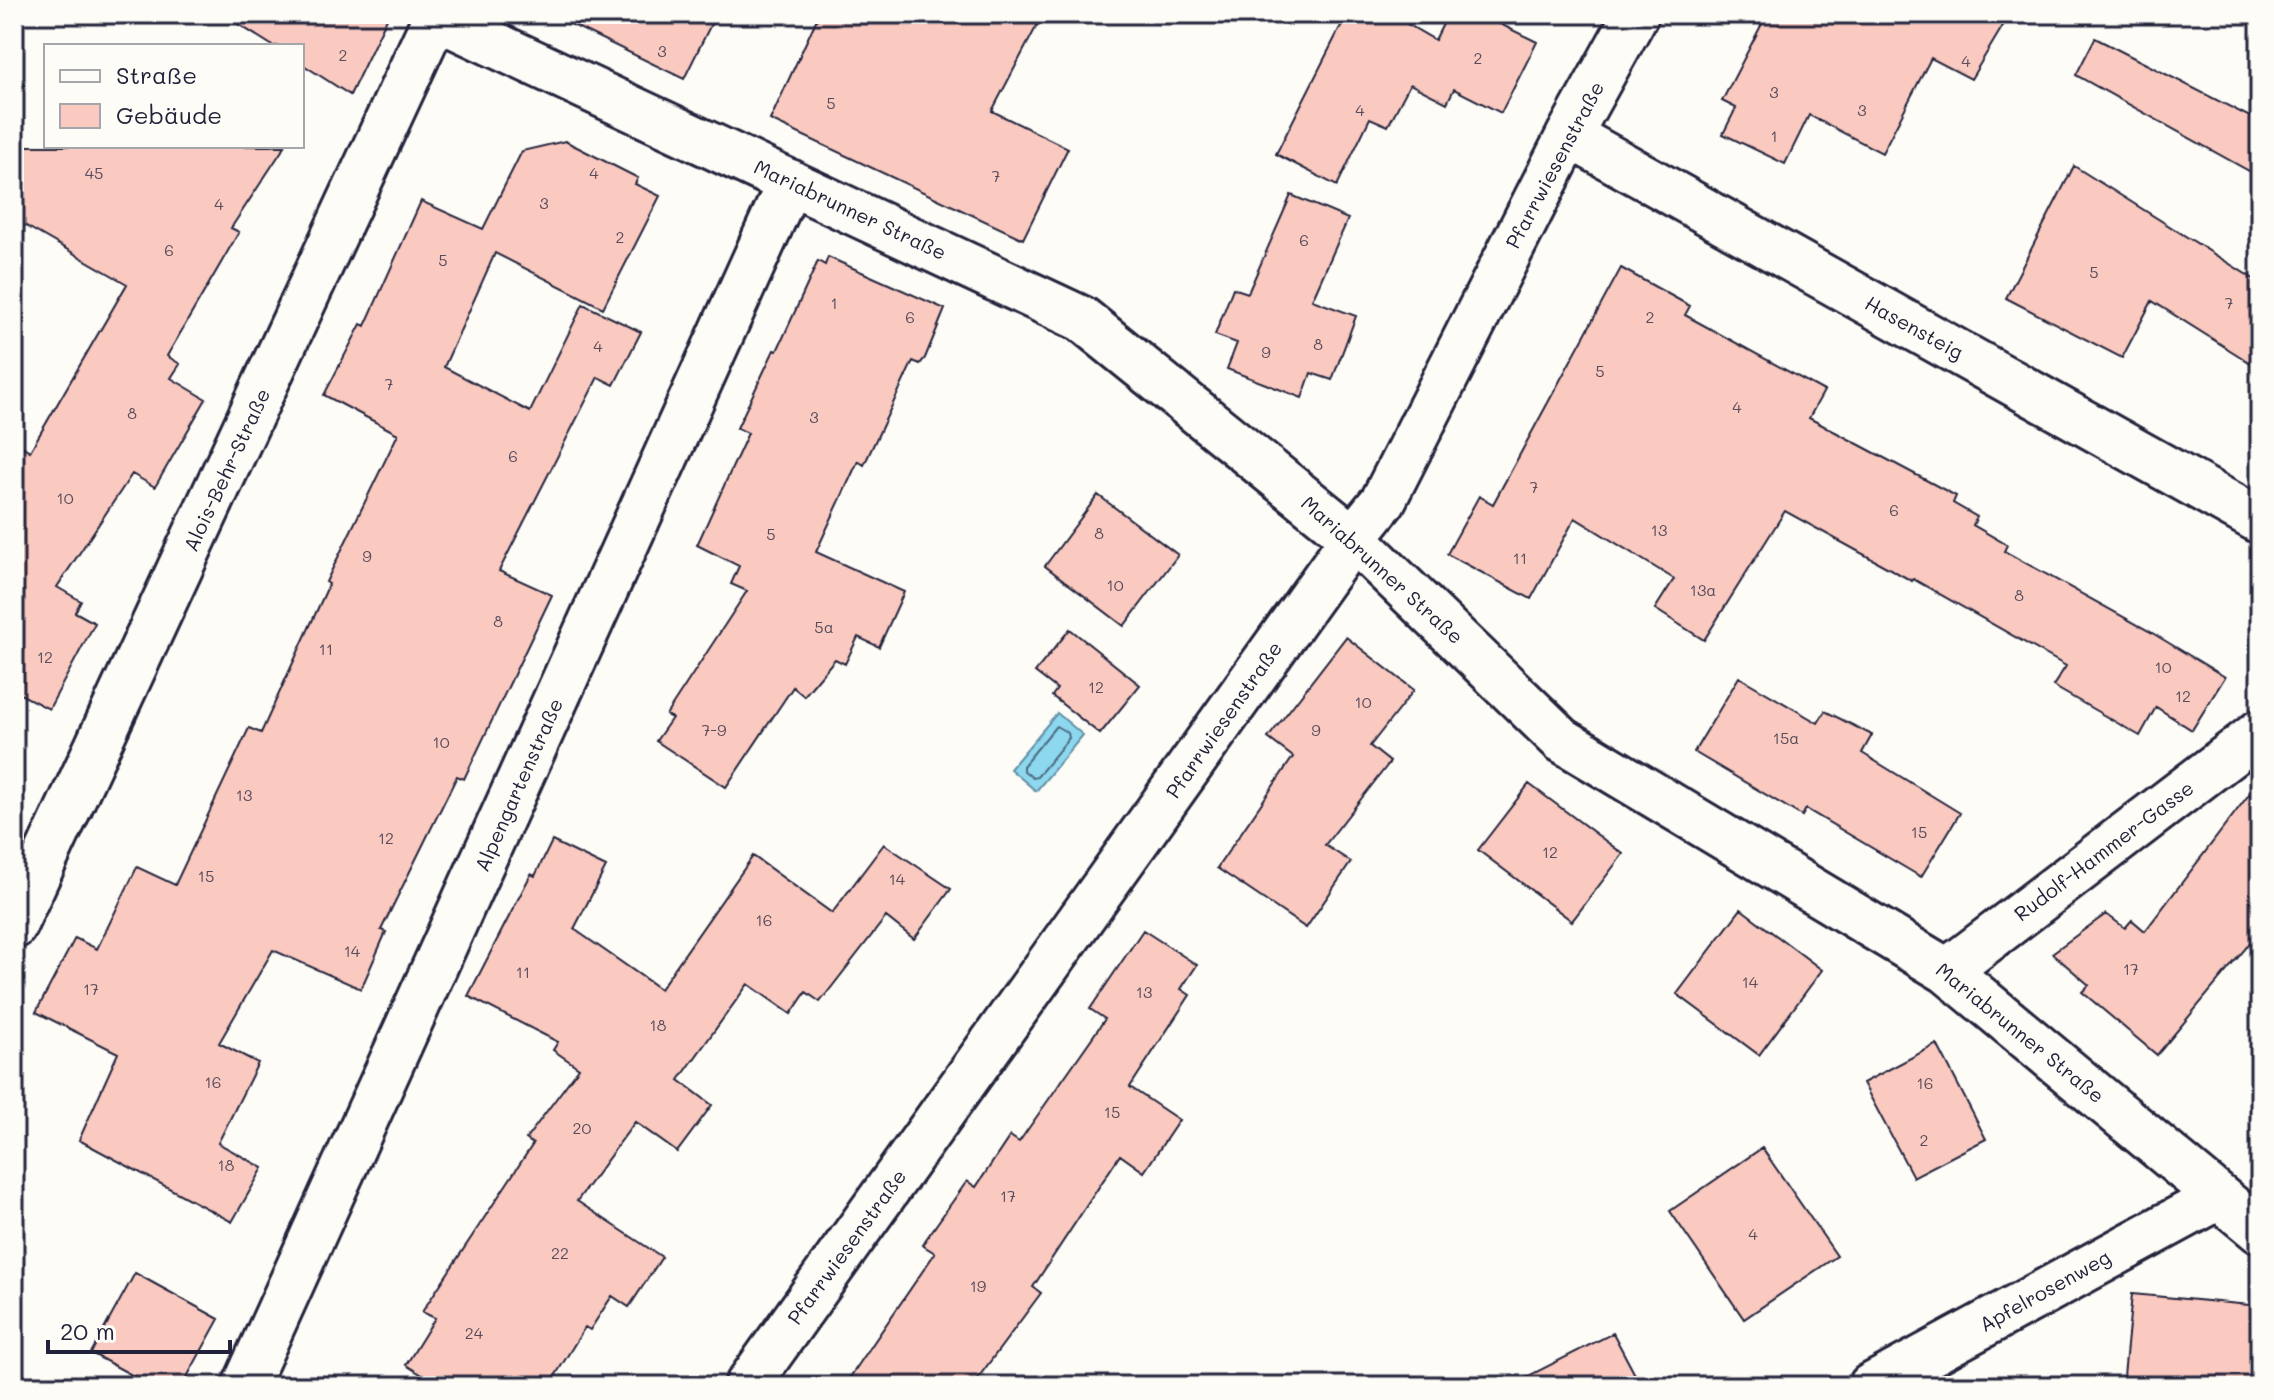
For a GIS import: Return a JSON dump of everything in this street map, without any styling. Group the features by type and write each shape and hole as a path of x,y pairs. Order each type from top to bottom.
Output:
{"street":[{"name":"Pfarrwiesenstraße","path":"747,1386 1353,538 1383,501 1569,135 1636,14"},
{"name":"Mariabrunner Straße","path":"438,16 1082,319 1353,538 1562,740 1947,971 2260,1231"},
{"name":"Alois-Behr-Straße","path":"14,926 438,16"},
{"name":"Hasensteig","path":"1569,135 2260,521"},
{"name":"Alpengartenstraße","path":"245,1386 790,182"},
{"name":"Rudolf-Hammer-Gasse","path":"1947,971 2260,732"},
{"name":"Apfelrosenweg","path":"1871,1386 2219,1197"}],"water":[{"path":"1057,713 1083,735 1036,791 1010,769"}],"building":[{"path":"222,14 389,14 350,95 304,65 304,44 270,44"},
{"path":"550,14 716,14 684,79"},
{"path":"819,14 1043,14 992,111 1068,148 1023,239 770,120"},
{"path":"1347,14 1390,14 1435,40 1448,14 1480,14 1537,42 1501,113 1454,89 1447,103 1410,84 1388,126 1370,118 1337,186 1276,154"},
{"path":"1767,14 2010,14 1971,79 1931,58 1882,153 1809,115 1785,164 1723,134 1736,108 1722,101"},
{"path":"2095,38 2260,122 2260,177 2076,75"},
{"path":"565,141 638,178 635,184 660,196 603,308 495,253 444,367 530,412 583,304 641,332 614,385 598,377 499,571 552,595 464,779 457,776 381,930 386,932 361,989 273,950 219,1043 258,1063 218,1143 263,1168 232,1222 79,1140 118,1053 36,1012 75,938 97,949 137,867 175,885 249,728 261,733 329,584 326,582 398,434 324,395 361,324 365,326 421,201 483,229 522,151"},
{"path":"14,146 284,148 231,228 239,232 167,356 180,364 171,378 206,399 155,487 132,474 57,587 81,601 75,612 95,623 49,709 14,691 14,441 30,451 127,284 14,219"},
{"path":"2074,166 2260,283 2260,369 2152,301 2122,358 2006,298"},
{"path":"1291,195 1348,219 1312,300 1356,316 1332,380 1311,373 1302,398 1227,369 1237,343 1215,335 1233,288 1248,293"},
{"path":"828,257 945,309 925,358 920,364 913,361 864,465 858,461 816,552 904,592 879,647 858,637 845,664 835,659 804,696 793,687 726,787 656,741 672,718 666,715 747,591 731,584 739,566 697,545 748,433 737,428 818,261 825,265"},
{"path":"1621,268 1690,306 1685,315 1824,391 1809,418 1956,496 1953,503 1977,517 1973,525 2007,545 2004,551 2225,677 2192,730 2156,707 2140,736 2053,686 2066,666 1785,511 1704,640 1655,609 1674,579 1575,518 1531,599 1447,554 1479,496 1493,504"},
{"path":"1098,495 1178,555 1124,626 1045,566"},
{"path":"1070,629 1140,685 1100,734 1052,696 1057,689 1035,672"},
{"path":"1346,637 1414,690 1370,746 1390,762 1325,845 1351,862 1306,928 1217,868 1293,757 1268,738"},
{"path":"1739,677 1818,723 1825,711 1872,735 1862,753 1960,813 1921,877 1806,809 1802,816 1694,752"},
{"path":"2260,780 2260,931 2157,1055 2082,992 2089,985 2052,953 2106,914 2125,928 2132,920 2145,931"},
{"path":"1529,784 1623,854 1572,921 1478,850"},
{"path":"552,841 606,867 574,929 660,989 753,856 832,913 884,844 951,889 914,939 886,917 820,1002 806,992 791,1014 748,984 679,1080 712,1105 677,1152 635,1122 577,1201 662,1257 629,1307 612,1296 590,1330 585,1327 549,1386 440,1386 406,1365 435,1318 422,1312 533,1144 526,1139 579,1068 553,1050 558,1042 468,996 531,874 535,876"},
{"path":"1741,909 1822,970 1759,1055 1677,994"},
{"path":"1143,930 1197,965 1181,989 1190,995 1130,1087 1179,1120 1144,1172 1120,1155 1033,1287 1041,1293 972,1386 844,1386 935,1253 922,1245 967,1181 976,1187 1010,1136 1019,1142 1105,1019 1090,1009"},
{"path":"1937,1044 1986,1139 1913,1177 1863,1083"},
{"path":"1762,1148 1837,1256 1744,1319 1670,1211"},
{"path":"135,1273 219,1319 182,1386 152,1386 91,1353"},
{"path":"2132,1294 2260,1306 2260,1386 2123,1386"},
{"path":"1613,1333 1641,1386 1509,1386"}]}
